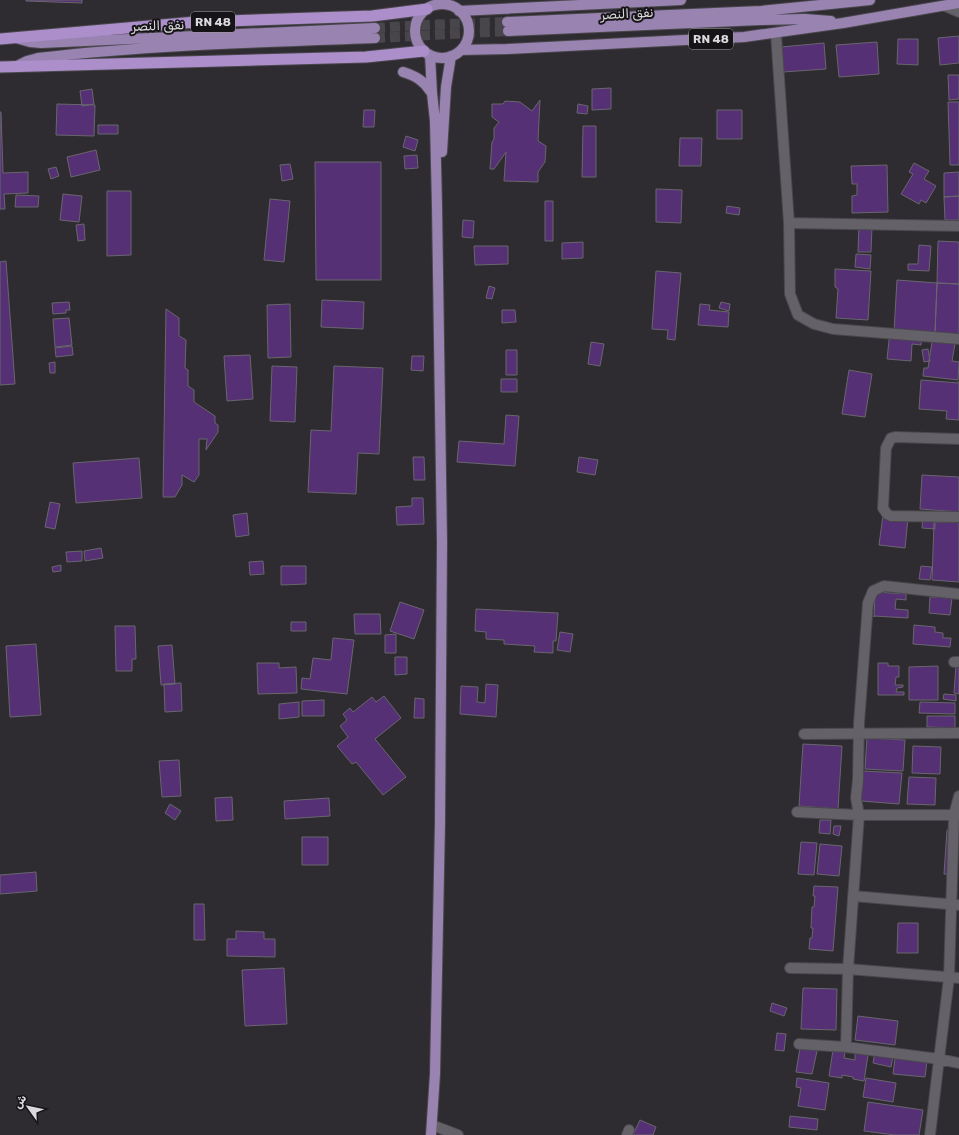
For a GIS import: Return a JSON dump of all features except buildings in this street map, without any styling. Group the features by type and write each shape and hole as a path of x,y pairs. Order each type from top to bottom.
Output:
{"highway":[{"name":"RN 48","path":"0,38 196,22 372,16 430,5"},
{"path":"0,67 358,57 427,53"}],"main road":[{"path":"457,6 465,17 468,25 466,42 461,50 451,56 440,58 427,53 419,46 415,33 418,19 430,5 444,4 457,6 681,0"},
{"name":"نفق النصر","path":"843,23 805,19 776,19 508,26 761,11 870,0"},
{"name":"RN 48","path":"461,50 634,43 776,34 959,3"},
{"name":"نفق النصر","path":"14,37 30,42 41,43 375,33 270,42 167,47 43,58 27,61 17,66"},
{"path":"427,53 435,121 442,542 440,814 435,1074 432,1130"},
{"path":"437,206 446,87 451,56"},
{"path":"403,72 414,75 422,81 432,93"}],"street":[{"path":"945,6 959,12"},
{"path":"776,34 789,223 790,294 798,314 814,324 833,329 959,339"},
{"path":"789,223 959,226"},
{"path":"959,439 891,438 886,448 883,508 891,516 959,517"},
{"path":"846,1047 848,969 859,815 856,798 858,780 858,734 868,603 873,591 884,586 959,594"},
{"path":"804,734 959,733"},
{"path":"930,1135 939,1059 954,978 956,815 959,796"},
{"path":"797,812 859,815 956,815"},
{"path":"853,896 954,905"},
{"path":"790,968 848,969 954,978"},
{"path":"799,1044 846,1047 959,1062"},
{"path":"432,1130 458,1135"}],"tunnel":[{"path":"375,28 507,22"},
{"path":"375,38 508,31"}]}
